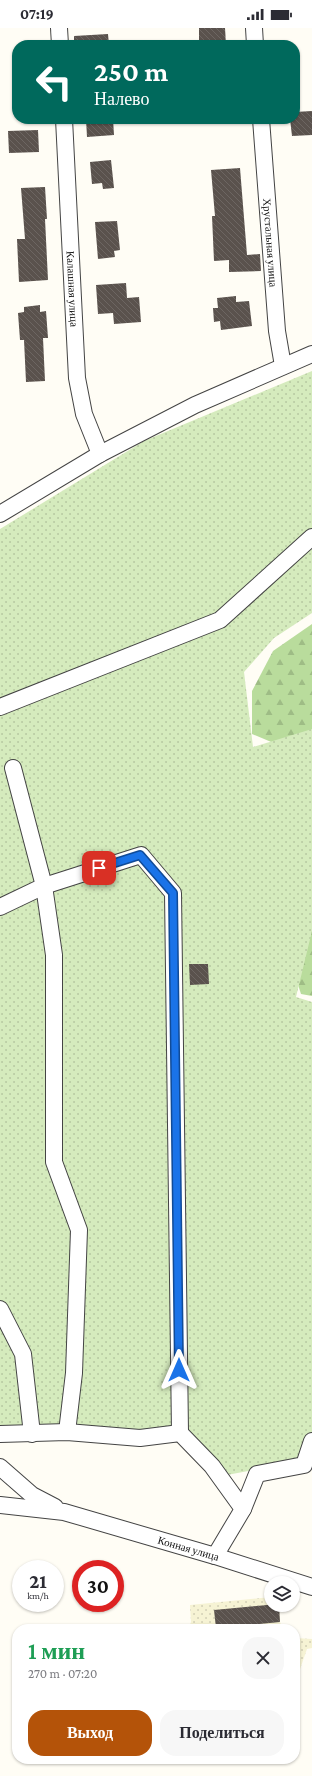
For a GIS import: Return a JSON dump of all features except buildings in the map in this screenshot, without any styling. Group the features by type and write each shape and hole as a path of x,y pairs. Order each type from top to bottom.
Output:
{"street":[{"path":"59,28 60,40"},
{"path":"254,28 255,40"},
{"name":"Калашная улица","path":"64,124 77,378 84,414 91,435 100,454"},
{"name":"Хрустальная улица","path":"260,124 277,331 282,366"},
{"path":"0,514 100,454 195,405 312,354"},
{"path":"0,707 220,620 312,537"},
{"path":"13,768 44,886 54,955 54,1162 79,1230 74,1373 67,1432"},
{"path":"0,907 44,886 140,855 173,893 180,1433 212,1466 242,1509"},
{"path":"0,1309 23,1354 32,1434"},
{"path":"0,1434 67,1432 140,1438 180,1433"},
{"path":"215,1556 242,1509 257,1474 308,1464 312,1441"},
{"path":"0,1467 32,1495 64,1512"},
{"path":"0,1505 64,1512"},
{"name":"Конная улица","path":"64,1512 215,1556 312,1587"}],"shaded area":[{"path":"264,1598 264,1612 279,1612 281,1624 190,1624 190,1605"},
{"path":"300,1638 312,1639 312,1648 307,1649 300,1669"}],"green space":[{"path":"312,371 312,613 274,638 244,672 253,747 312,729 312,931 296,997 312,1002 312,1459 227,1475 190,1433 0,1429 0,529 144,441"},
{"path":"312,624 312,738 276,744 252,734 252,691 273,651"},
{"path":"312,914 312,996 301,994 292,966"}],"route":[{"path":"99,868 140,855 173,893 178,1151 179,1370"}]}
